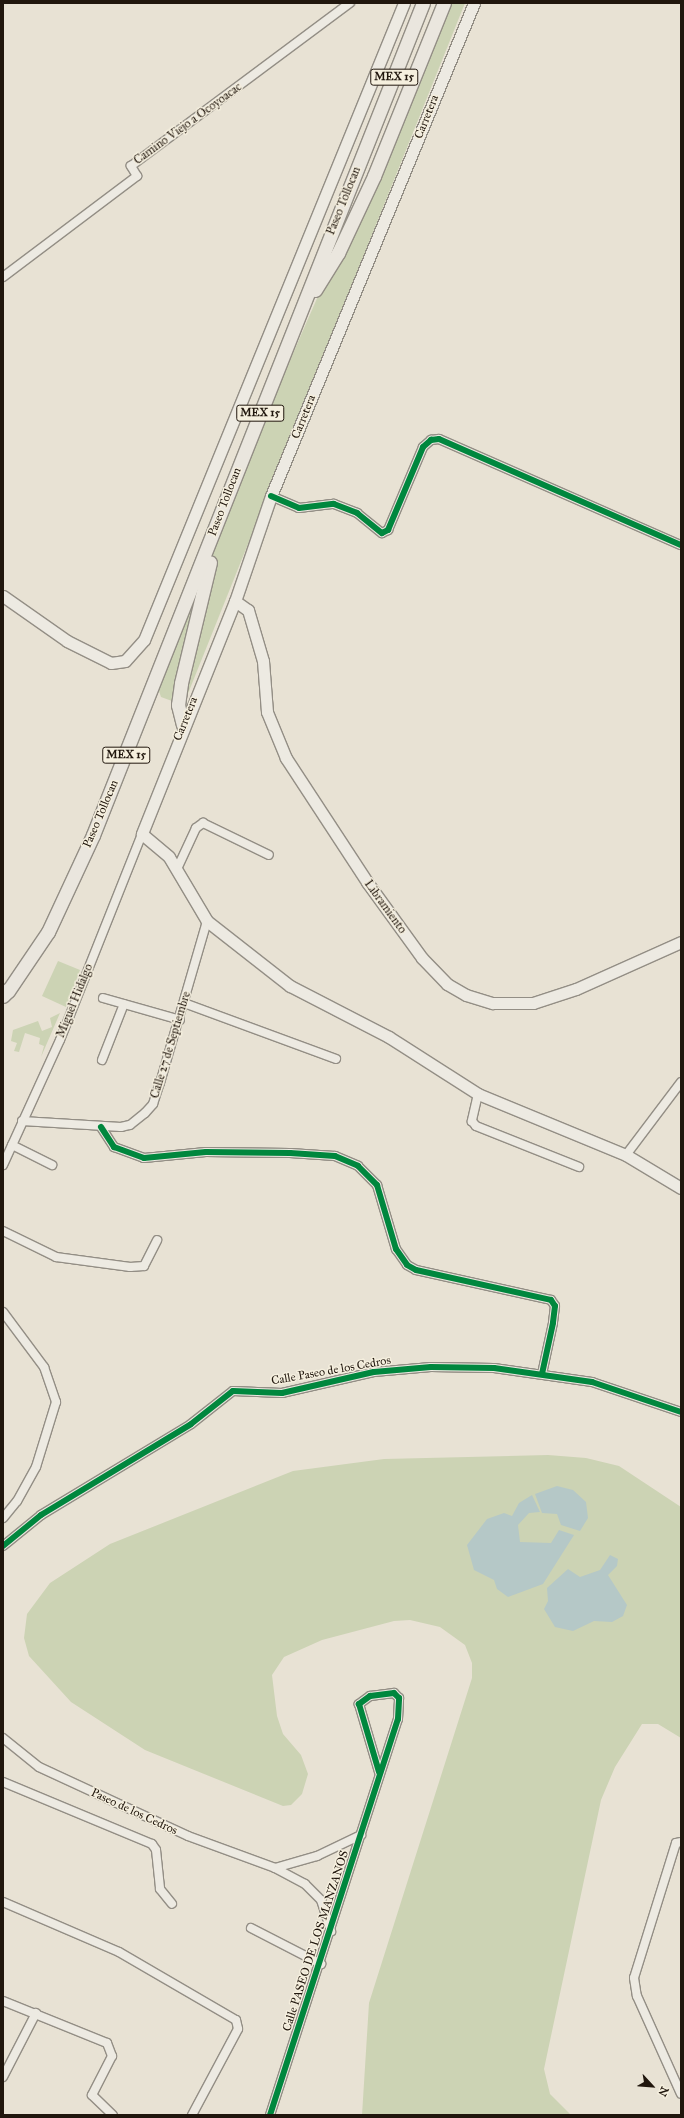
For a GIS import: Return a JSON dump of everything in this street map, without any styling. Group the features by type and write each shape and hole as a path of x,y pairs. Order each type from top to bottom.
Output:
{"highway":[{"name":"Paseo Tollocan","path":"5,994 60,910 179,623 222,508 423,3"},
{"path":"298,319 338,253 374,176 444,3"},
{"path":"184,725 178,705 181,682 222,508"}],"main road":[{"path":"3,596 67,641 111,663 125,661 144,640 404,3"},
{"name":"Carretera","path":"142,834 184,725 235,601 271,496 474,3"},
{"name":"Libramiento","path":"235,601 248,610 263,661 267,712 286,758 367,882 422,958 447,984 466,995 493,1003 533,1003 576,989 681,942"},
{"path":"142,834 160,846 177,869 207,921 290,986 389,1036 478,1094 626,1155 681,1188"}],"street":[{"name":"Camino Viejo a Ocoyoacac","path":"3,277 137,176 131,166 350,3"},
{"path":"271,496 299,508 334,504 357,513 382,533 388,530 423,447 431,440 439,439 681,545"},
{"path":"177,869 196,828 203,823 269,855"},
{"name":"Miguel Hidalgo","path":"3,1165 60,1040 142,834"},
{"name":"Calle 27 de Septiembre","path":"22,1121 101,1127 130,1125 153,1104 180,1020 207,921"},
{"path":"103,998 180,1020"},
{"path":"184,1003 336,1059"},
{"path":"102,1060 124,1004"},
{"path":"626,1155 681,1082"},
{"path":"478,1094 472,1122 476,1126 579,1167"},
{"path":"101,1127 114,1147 144,1158 206,1152 290,1153 335,1156 358,1166 376,1185 396,1249 407,1265 416,1270 551,1300 555,1306 553,1323 542,1374"},
{"path":"12,1145 52,1165"},
{"path":"3,1231 56,1257 130,1267 144,1266 157,1240"},
{"path":"3,1312 44,1366 56,1402 36,1467 17,1501 3,1518"},
{"name":"Calle Paseo de los Cedros","path":"3,1546 40,1515 191,1424 233,1391 282,1393 374,1372 431,1367 542,1374 592,1382 681,1412"},
{"name":"Calle PASEO DE LOS MANZANOS","path":"270,2115 321,1964 400,1704 397,1695 390,1692 361,1699 359,1704 379,1772"},
{"name":"Paseo de los Cedros","path":"3,1738 39,1767 188,1836 275,1868 317,1894 331,1932"},
{"path":"3,1782 152,1844 156,1850 160,1889 172,1904"},
{"path":"275,1868 317,1856 361,1835"},
{"path":"678,1842 634,1978 637,1996 681,2094"},
{"path":"3,1902 71,1930 167,1978 232,2017 238,2029 192,2115"},
{"path":"251,1928 321,1964"},
{"path":"3,2001 36,2013 107,2043 112,2056 92,2095 113,2115"},
{"path":"3,2077 36,2013"}],"green space":[{"path":"446,3 465,3 187,696 172,701 161,697 158,688 215,532"},
{"path":"58,961 80,970 66,1007 42,996"},
{"path":"60,1013 41,1057 44,1046 39,1044 40,1038 25,1033 19,1052 14,1051 17,1043 11,1041 13,1030 38,1021 42,1031 52,1027 50,1018"},
{"path":"548,1455 586,1458 619,1466 681,1507 681,1738 658,1724 642,1724 615,1767 601,1800 544,2069 550,2094 571,2115 362,2115 369,2003 472,1678 472,1663 465,1645 440,1627 410,1620 394,1621 322,1640 284,1657 272,1675 277,1716 283,1734 301,1755 308,1774 302,1794 291,1805 283,1806 145,1750 71,1702 29,1656 24,1638 27,1614 50,1583 110,1544 293,1471 384,1459"}],"shaded area":[{"path":"557,1486 573,1490 586,1502 588,1518 580,1531 561,1525 557,1514 542,1513 535,1494"},
{"path":"532,1495 540,1512 529,1513 518,1525 520,1542 551,1543 559,1530 574,1535 543,1584 508,1597 497,1589 494,1580 474,1570 467,1545 487,1519 504,1513 512,1516 519,1503"},
{"path":"610,1555 618,1559 617,1566 608,1575 627,1605 623,1616 612,1622 594,1621 573,1631 555,1627 544,1609 548,1601 547,1588 568,1569 580,1577 600,1570"}],"cycle path":[{"path":"271,496 299,508 334,504 357,513 382,533 388,530 423,447 431,440 439,439 681,545"},
{"path":"101,1127 114,1147 144,1158 206,1152 290,1153 335,1156 358,1166 377,1185 396,1249 407,1265 416,1270 551,1300 555,1306 553,1323 542,1374"},
{"path":"3,1546 41,1515 191,1424 233,1391 282,1393 374,1372 431,1367 494,1368 592,1382 681,1412"},
{"path":"270,2115 398,1719 399,1698 394,1693 370,1696 359,1704 379,1772"}]}
